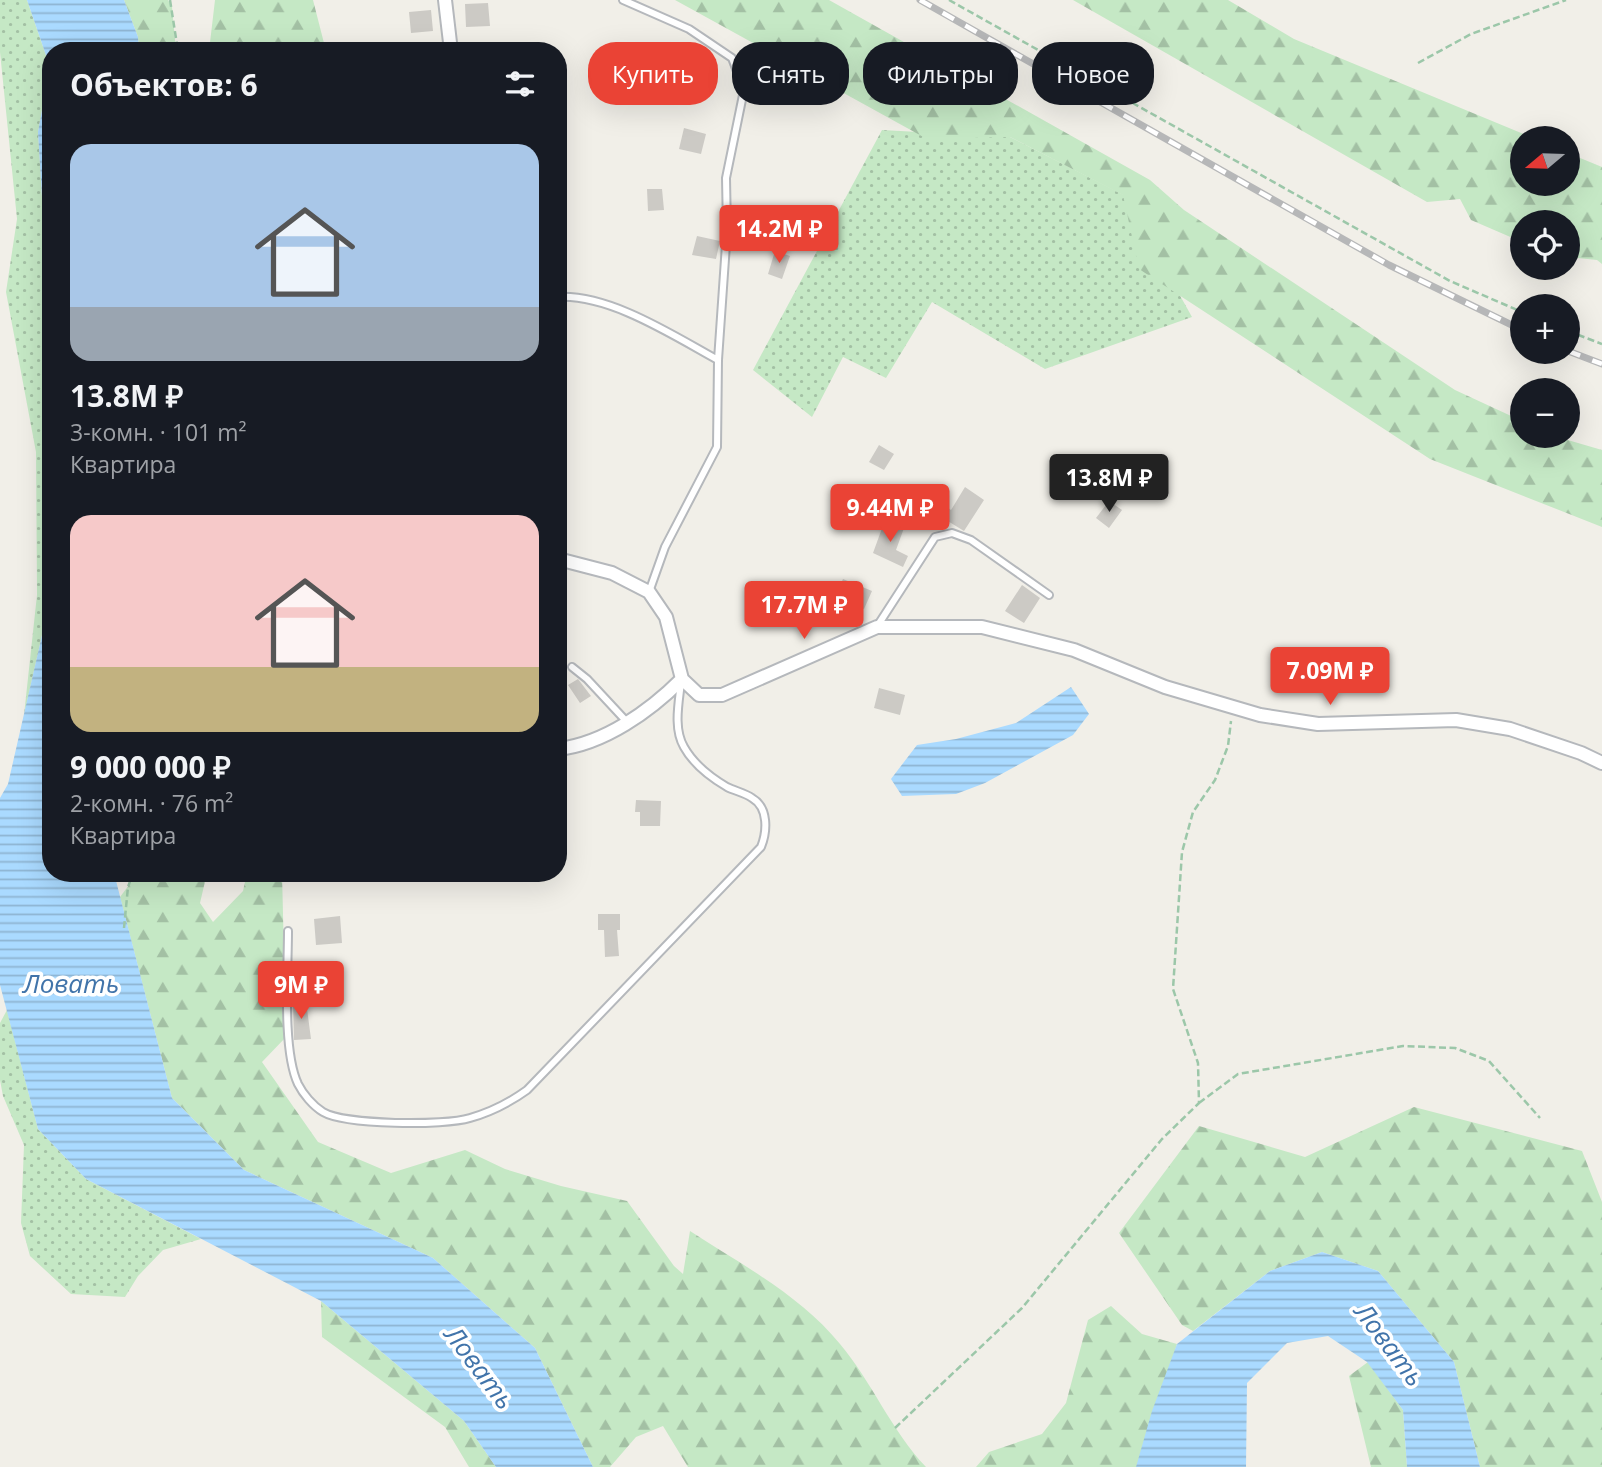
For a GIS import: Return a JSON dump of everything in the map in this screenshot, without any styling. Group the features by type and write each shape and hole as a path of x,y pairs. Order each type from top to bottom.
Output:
{"street":[{"path":"445,0 450,42"},
{"path":"567,561 612,573 649,592 666,617 682,678 699,695 722,695 877,627 982,627 1074,650 1166,687 1260,715 1318,724 1456,720 1510,729 1602,763"},
{"path":"567,748 577,747 603,736 627,722 666,695 682,678"}],"lane":[{"path":"623,0 689,29 732,58 744,90 726,178 727,230 718,360 717,447 665,547 649,592"},
{"path":"567,296 627,312 718,360"},
{"path":"877,627 935,537 952,533 971,540 1049,595"},
{"path":"572,667 587,678 627,722"},
{"path":"288,931 289,1053 298,1084 309,1100 323,1112 351,1121 422,1122 467,1119 507,1104 527,1090 761,848 766,835 763,811 754,799 729,788 701,769 683,745 677,718 682,678"}],"path":[{"path":"170,0 177,42"},
{"path":"948,0 1382,244 1450,281 1510,307"},
{"path":"1418,63 1471,34 1566,0"},
{"path":"1580,336 1602,344"},
{"path":"1199,1103 1198,1063 1172,989 1181,862 1193,812 1215,779 1228,746 1233,707"},
{"path":"124,928 130,882"},
{"path":"895,1428 1022,1308 1162,1139 1199,1103 1238,1074 1403,1046 1455,1048 1489,1061 1540,1118"}],"green space":[{"path":"0,0 27,0 42,44 42,110 38,132 42,197 42,635 24,715 37,595 36,452 6,292 17,219 0,52"},
{"path":"124,0 168,0 172,7 175,42 138,42"},
{"path":"215,0 313,0 324,42 210,42"},
{"path":"675,0 829,0 904,42 863,42 863,104 849,96 849,42 751,42"},
{"path":"1073,0 1228,0 1294,39 1510,128 1510,196 1580,196 1580,158 1602,167 1602,264 1597,260 1580,258 1580,210 1510,210 1510,237 1471,220 1460,199 1427,202 1154,46 1154,42 1147,42"},
{"path":"865,105 1016,105 1150,180 1184,210 1455,390 1510,415 1510,448 1580,448 1580,444 1602,450 1602,527 1430,459 1139,269 1123,195 1010,137 927,139"},
{"path":"882,130 1010,137 1124,195 1192,317 1045,369 932,302 886,378 843,357 812,417 753,370"},
{"path":"131,882 205,882 200,903 213,922 243,891 245,882 282,882 286,1037 262,1062 318,1142 391,1173 465,1150 505,1169 561,1186 627,1201 674,1266 683,1274 690,1231 770,1282 824,1326 862,1374 902,1438 926,1467 688,1467 663,1426 636,1437 610,1467 593,1467 535,1348 433,1258 244,1170 172,1098 120,897"},
{"path":"7,1010 38,1129 86,1179 201,1239 163,1250 138,1276 125,1297 71,1294 30,1256 21,1223 24,1145 3,1096 0,1080 0,1023"},
{"path":"1414,1107 1582,1151 1602,1202 1602,1467 1480,1467 1454,1362 1378,1271 1322,1252 1270,1271 1193,1331 1182,1325 1119,1233 1199,1126 1305,1157"},
{"path":"321,1301 464,1421 496,1467 469,1467 445,1427 322,1337"},
{"path":"1111,1306 1142,1334 1177,1344 1139,1467 976,1467 989,1452 1042,1434 1066,1403 1088,1320"},
{"path":"1368,1362 1403,1410 1407,1467 1371,1467 1349,1376"}],"water":[{"path":"27,0 124,0 138,42 42,42"},
{"path":"42,110 42,197 38,132"},
{"name":"Ловать","path":"42,635 42,882 116,882 172,1098 244,1170 433,1258 535,1348 593,1467 496,1467 464,1421 321,1301 86,1179 38,1129 0,985 0,798 8,784"},
{"path":"1071,687 1089,714 1073,735 985,783 956,794 902,796 891,779 917,745 956,739 1016,723"},
{"name":"Ловать","path":"1322,1252 1378,1271 1454,1362 1480,1467 1407,1467 1403,1410 1367,1362 1328,1336 1287,1343 1247,1383 1246,1467 1136,1467 1152,1411 1177,1344 1270,1271"}],"building":[{"path":"488,3 490,26 466,27 465,4"},
{"path":"431,10 433,31 411,33 409,12"},
{"path":"684,128 706,134 701,154 679,149"},
{"path":"647,189 662,189 664,210 648,211"},
{"path":"697,236 720,241 716,259 692,255"},
{"path":"775,251 790,256 782,279 768,274"},
{"path":"879,445 894,454 884,470 869,462"},
{"path":"965,487 984,500 964,531 938,515 944,505 951,510"},
{"path":"1109,501 1122,510 1109,528 1096,518"},
{"path":"885,520 904,528 896,550 908,556 903,567 873,553"},
{"path":"843,579 872,591 864,609 835,597"},
{"path":"1022,585 1040,598 1024,623 1005,611"},
{"path":"578,679 591,696 580,703 568,685"},
{"path":"879,688 905,695 900,715 874,708"},
{"path":"636,800 661,801 660,826 640,826 640,812 635,812"},
{"path":"598,914 620,914 620,930 617,930 619,956 605,957 604,930 598,930"},
{"path":"340,916 342,943 316,945 314,919"},
{"path":"306,1001 311,1039 294,1040 293,1002"}],"railway":[{"path":"920,0 1389,265 1510,324"},
{"path":"1580,356 1602,364"}]}
